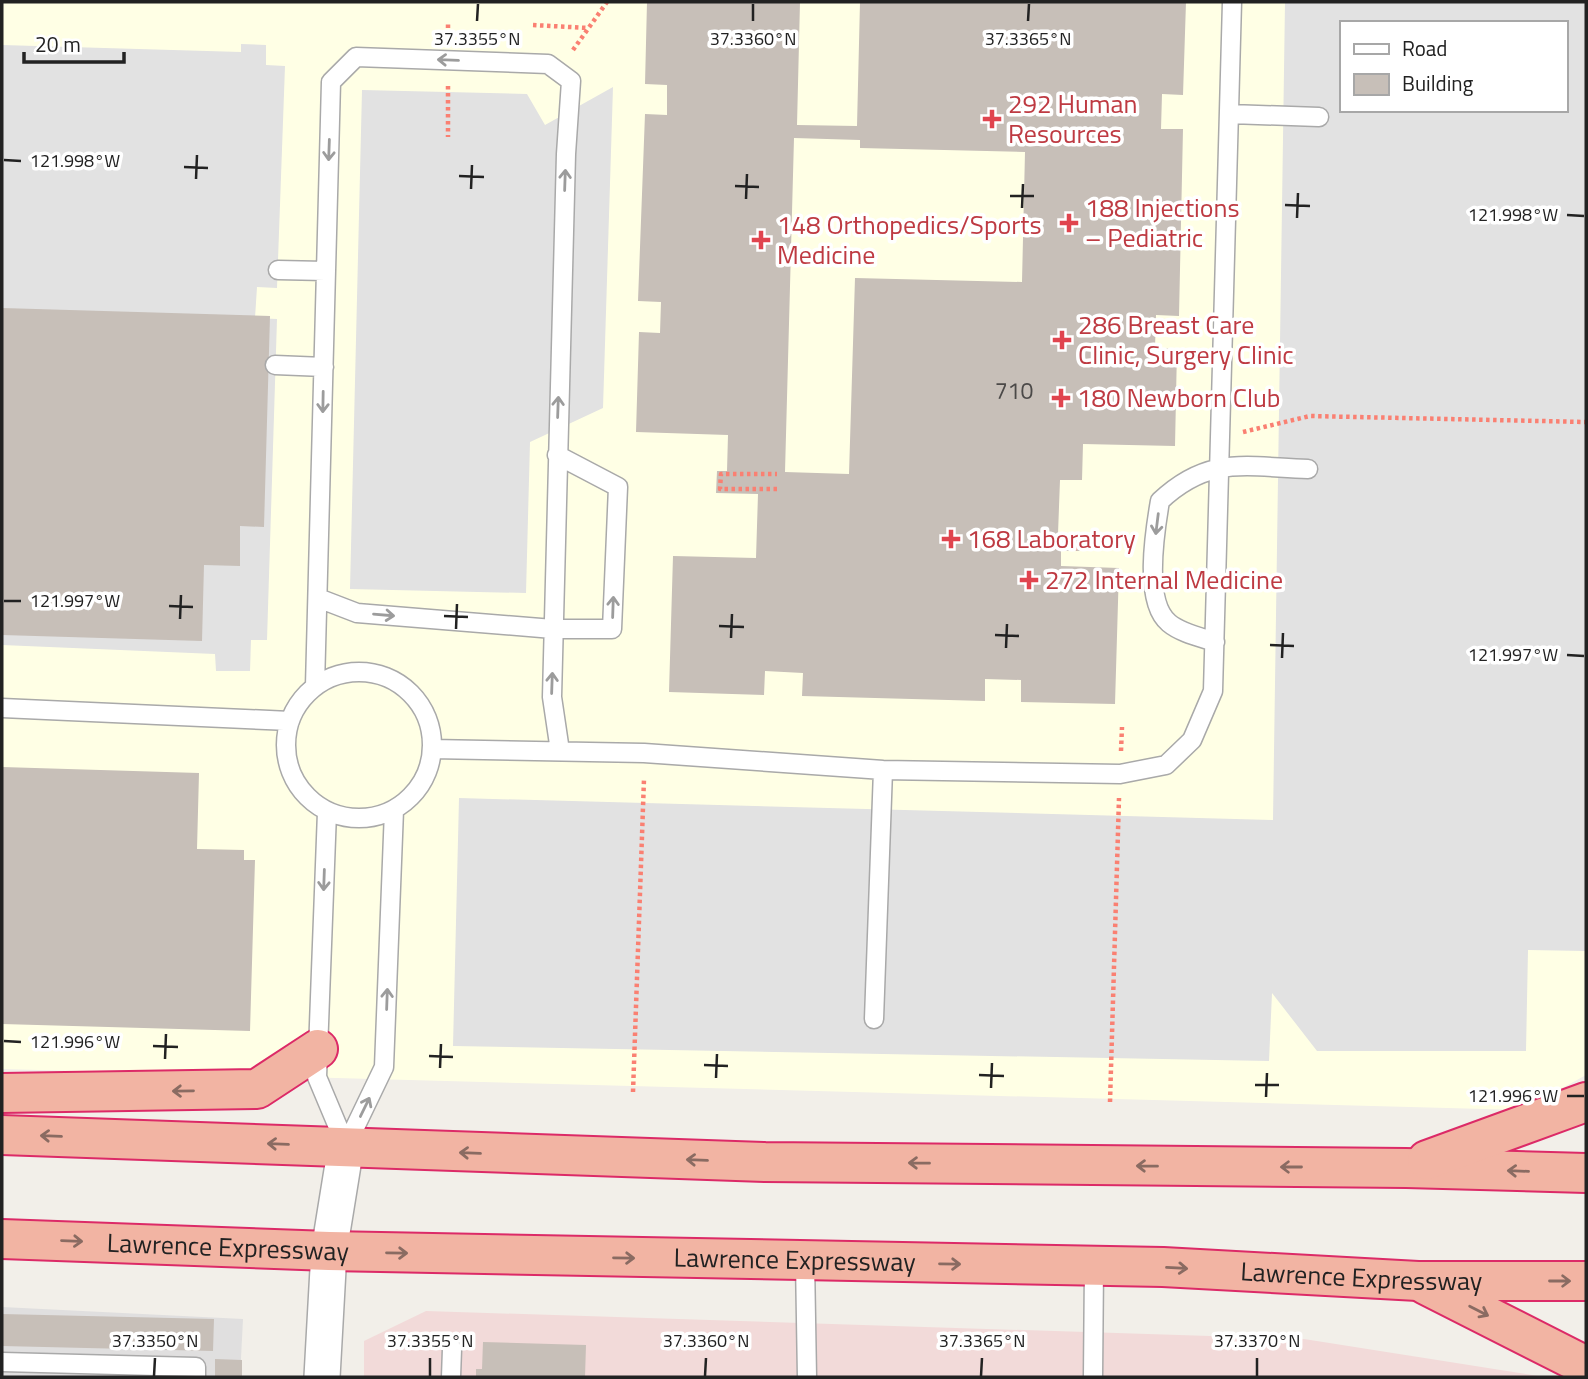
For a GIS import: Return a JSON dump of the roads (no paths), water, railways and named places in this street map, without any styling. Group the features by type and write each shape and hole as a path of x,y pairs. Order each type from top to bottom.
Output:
{"highway":[{"path":"2,1093 257,1089 318,1049"},
{"path":"1406,1168 1586,1102"},
{"path":"2,1135 765,1162 1406,1168 1586,1173"},
{"name":"Lawrence Expressway","path":"2,1238 329,1251 1094,1266 1418,1280 1586,1281"},
{"path":"1418,1280 1586,1366"}],"street":[{"path":"322,1377 329,1251 346,1146"}],"lane":[{"path":"432,749 644,753 883,770 1119,774 1166,765 1192,740 1213,691 1232,2"},
{"path":"315,686 331,82 356,57 548,64 571,81 553,629 552,697 560,751"},
{"path":"1230,114 1319,117"},
{"path":"278,270 325,271"},
{"path":"275,365 324,367"},
{"path":"318,598 357,613 553,629 612,629 618,486 557,455"},
{"path":"1214,642 1168,623 1157,608 1153,590 1160,501 1179,483 1219,466 1308,469"},
{"path":"351,672 370,673 390,678 419,704 428,722 432,749 423,781 410,798 394,810 360,818 327,812 308,799 295,780 287,759 286,736 290,721 302,699 315,686 351,672"},
{"path":"2,708 290,721"},
{"path":"874,1019 883,770"},
{"path":"346,1146 384,1068 394,810"},
{"path":"327,812 317,1077 346,1146"},
{"path":"805,1261 807,1377"},
{"path":"1093,1377 1094,1266"},
{"path":"451,1377 452,1349"},
{"path":"2,1362 196,1367 196,1377"}],"place":[{"name":"292 Human Resources","path":"992,119"},
{"name":"188 Injections – Pediatric","path":"1069,223"},
{"name":"148 Orthopedics/Sports Medicine","path":"761,240"},
{"name":"286 Breast Care Clinic, Surgery Clinic","path":"1062,340"},
{"name":"180 Newborn Club","path":"1061,398"},
{"name":"168 Laboratory","path":"951,539"},
{"name":"272 Internal Medicine","path":"1029,580"}]}
